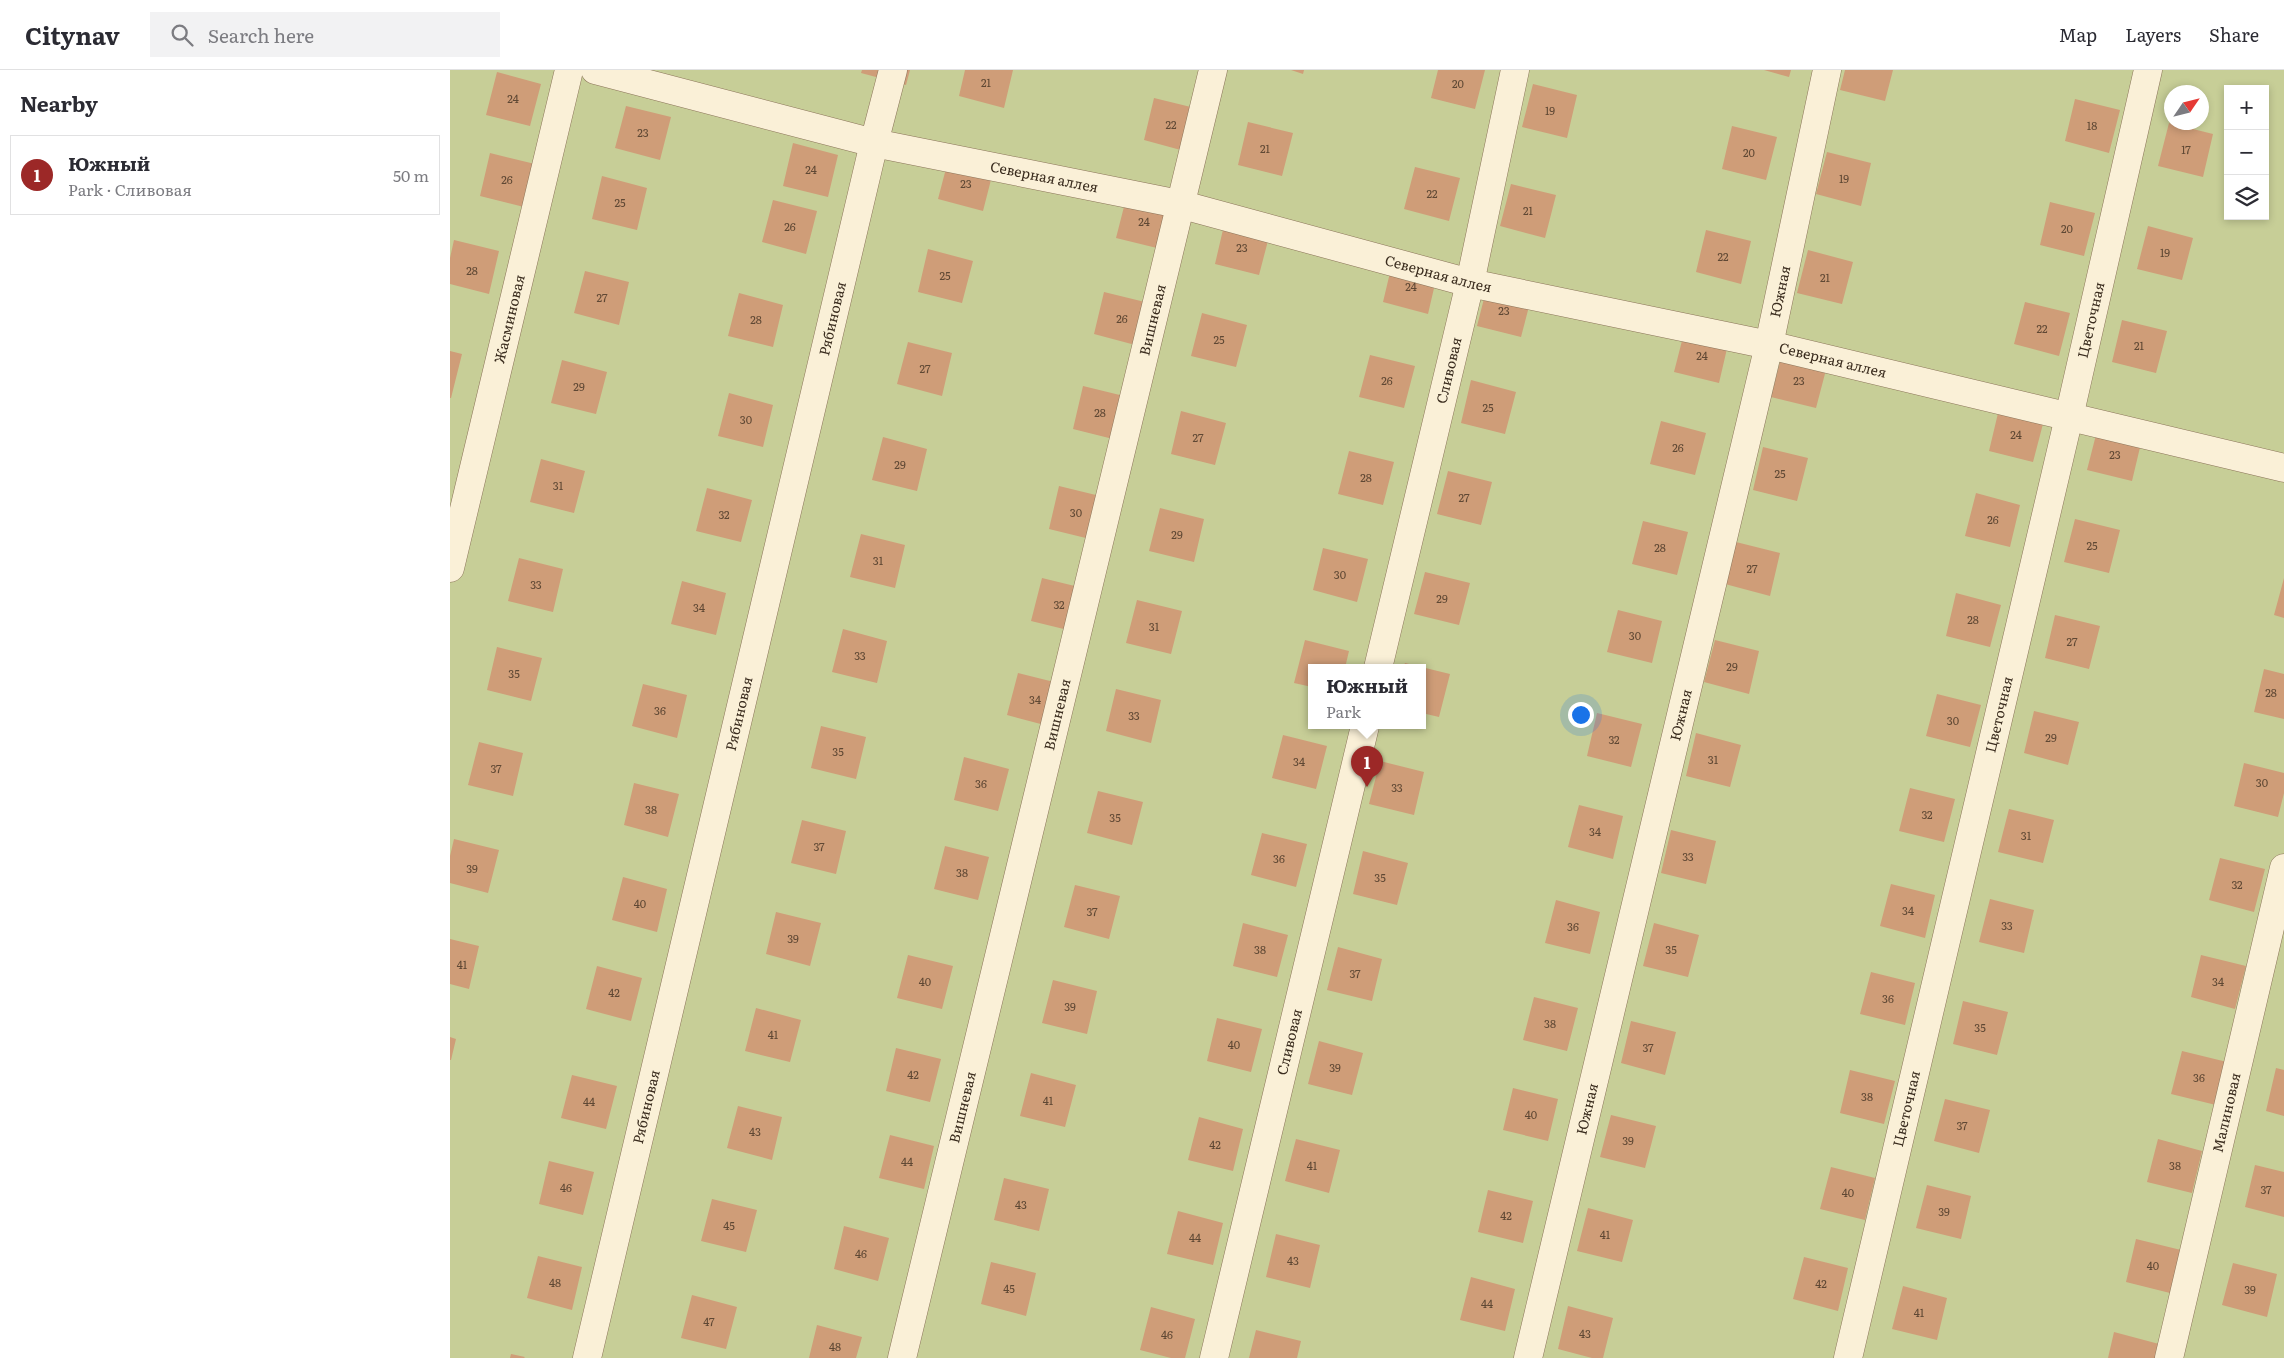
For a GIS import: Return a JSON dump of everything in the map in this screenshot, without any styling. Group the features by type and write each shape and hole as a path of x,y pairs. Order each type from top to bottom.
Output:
{"street":[{"name":"Жасминовая","path":"450,568 569,70"},
{"name":"Северная аллея","path":"595,70 874,143 1179,204 1470,283 1770,345 2284,468"},
{"name":"Рябиновая","path":"587,1358 874,143 893,70"},
{"name":"Вишневая","path":"902,1358 1179,204 1213,70"},
{"name":"Сливовая","path":"1379,664 1470,283 1515,70"},
{"name":"Южная","path":"1528,1358 1770,345 1827,70"},
{"name":"Цветочная","path":"1848,1358 2069,417 2148,70"},
{"name":"Сливовая","path":"1214,1358 1364,729"},
{"name":"Малиновая","path":"2169,1358 2284,868"}],"green space":[{"path":"450,70 2284,70 2284,1358 450,1358"}],"building":[{"path":"862,70 910,70 906,85 861,73"},
{"path":"965,70 1013,70 1004,108 959,96"},
{"path":"1291,70 1304,70 1303,74"},
{"path":"1438,70 1485,70 1475,109 1431,98"},
{"path":"1764,70 1791,70 1789,77"},
{"path":"1845,70 1893,70 1885,101 1840,90"},
{"path":"497,72 541,84 530,126 486,115"},
{"path":"1533,84 1577,95 1567,138 1522,127"},
{"path":"1154,98 1199,109 1188,152 1144,140"},
{"path":"2075,99 2120,110 2109,153 2065,141"},
{"path":"626,106 671,117 660,160 615,148"},
{"path":"1248,122 1293,133 1282,176 1238,165"},
{"path":"1732,126 1777,137 1766,180 1722,169"},
{"path":"2167,130 2197,130 2213,134 2203,177 2158,166"},
{"path":"793,143 838,155 828,197 783,186"},
{"path":"1827,152 1871,163 1861,206 1816,194"},
{"path":"490,153 535,164 524,207 480,196"},
{"path":"949,157 994,168 983,211 938,199"},
{"path":"1415,167 1460,178 1449,221 1404,209"},
{"path":"602,176 647,188 637,230 592,219"},
{"path":"1511,184 1556,195 1545,238 1500,226"},
{"path":"1127,195 1172,207 1161,249 1116,238"},
{"path":"773,200 817,211 806,254 762,242"},
{"path":"2050,202 2095,213 2084,256 2040,245"},
{"path":"1225,221 1270,233 1259,275 1215,264"},
{"path":"2148,226 2193,238 2182,280 2137,269"},
{"path":"1706,230 1751,241 1741,284 1696,272"},
{"path":"454,240 499,251 489,294 450,284 450,258"},
{"path":"928,249 973,261 962,303 918,292"},
{"path":"1808,250 1853,262 1842,304 1797,293"},
{"path":"1393,260 1438,271 1428,314 1383,302"},
{"path":"585,271 629,282 619,325 574,313"},
{"path":"1488,283 1532,295 1521,337 1477,326"},
{"path":"1104,292 1149,303 1139,346 1094,334"},
{"path":"739,293 783,305 773,347 728,336"},
{"path":"2025,302 2070,313 2059,356 2014,344"},
{"path":"1202,313 1247,325 1236,367 1191,356"},
{"path":"2122,320 2167,331 2156,373 2112,362"},
{"path":"1685,329 1729,340 1719,383 1674,372"},
{"path":"908,342 952,353 942,396 897,384"},
{"path":"450,351 462,354 451,398 450,398"},
{"path":"1782,354 1827,366 1816,408 1771,397"},
{"path":"1370,355 1415,366 1404,408 1359,397"},
{"path":"562,360 607,372 596,414 551,403"},
{"path":"1471,380 1516,392 1505,434 1461,423"},
{"path":"1083,386 1128,397 1117,440 1073,429"},
{"path":"729,393 773,405 763,447 718,436"},
{"path":"1999,409 2044,420 2033,462 1989,451"},
{"path":"1181,411 1226,423 1215,465 1171,454"},
{"path":"1661,421 1706,433 1695,475 1650,464"},
{"path":"2098,427 2142,439 2132,481 2087,470"},
{"path":"883,437 927,449 917,491 872,480"},
{"path":"1763,447 1808,458 1797,501 1753,490"},
{"path":"1349,451 1394,462 1383,505 1338,494"},
{"path":"541,459 585,471 574,513 530,502"},
{"path":"1448,471 1492,482 1481,525 1437,514"},
{"path":"1059,486 1104,497 1094,540 1049,529"},
{"path":"707,488 752,500 741,542 696,531"},
{"path":"1976,493 2020,505 2010,547 1965,536"},
{"path":"1160,508 1204,519 1194,562 1149,551"},
{"path":"2075,519 2120,530 2109,573 2064,562"},
{"path":"1643,521 1688,532 1677,575 1632,564"},
{"path":"861,534 905,545 895,588 850,577"},
{"path":"1736,542 1780,553 1770,596 1725,584"},
{"path":"1323,548 1368,559 1357,602 1313,590"},
{"path":"519,558 563,569 553,612 508,601"},
{"path":"1425,572 1470,583 1459,625 1414,614"},
{"path":"1042,578 1087,589 1076,632 1031,621"},
{"path":"2284,578 2284,618 2274,615"},
{"path":"682,581 726,593 716,635 671,624"},
{"path":"1956,593 2001,605 1990,647 1946,636"},
{"path":"1137,600 1182,611 1171,654 1126,643"},
{"path":"1618,610 1662,621 1652,663 1607,652"},
{"path":"2055,615 2100,626 2089,669 2045,658"},
{"path":"843,629 887,641 877,683 832,672"},
{"path":"1305,640 1349,651 1346,664 1308,664 1308,686 1294,683"},
{"path":"1715,640 1759,651 1749,694 1704,682"},
{"path":"497,647 542,658 531,701 487,690"},
{"path":"1426,668 1450,674 1439,717 1426,714"},
{"path":"2264,669 2284,674 2284,719 2254,712"},
{"path":"1018,673 1062,684 1052,727 1007,715"},
{"path":"643,684 687,695 677,738 632,726"},
{"path":"1116,689 1161,700 1151,743 1106,731"},
{"path":"1937,694 1981,705 1970,747 1926,736"},
{"path":"2034,711 2079,722 2068,765 2024,753"},
{"path":"1597,713 1642,724 1631,767 1587,756"},
{"path":"821,726 866,737 856,779 811,768"},
{"path":"1696,733 1741,745 1730,787 1686,776"},
{"path":"1283,735 1327,746 1316,789 1272,778"},
{"path":"479,742 523,753 513,796 468,785"},
{"path":"964,757 1009,769 998,811 954,800"},
{"path":"1380,761 1424,772 1414,815 1369,804"},
{"path":"2244,763 2284,773 2284,793 2278,817 2234,806"},
{"path":"634,783 679,794 668,837 624,825"},
{"path":"1910,788 1955,799 1944,842 1899,831"},
{"path":"1098,791 1143,802 1132,845 1087,833"},
{"path":"1579,805 1623,816 1613,859 1568,847"},
{"path":"2009,809 2054,820 2043,863 1998,852"},
{"path":"802,820 846,831 836,874 791,863"},
{"path":"1671,830 1716,841 1706,884 1661,873"},
{"path":"1262,833 1307,844 1296,887 1251,875"},
{"path":"454,839 499,850 488,893 450,883 450,856"},
{"path":"945,846 989,857 978,900 934,889"},
{"path":"1363,851 1408,863 1397,905 1353,894"},
{"path":"2220,858 2265,869 2254,912 2209,900"},
{"path":"623,877 667,889 657,932 612,920"},
{"path":"1891,884 1935,895 1925,938 1880,926"},
{"path":"1075,885 1120,896 1109,939 1064,927"},
{"path":"1990,899 2034,910 2024,953 1979,942"},
{"path":"1556,900 1600,912 1590,954 1545,943"},
{"path":"776,912 821,923 810,966 766,954"},
{"path":"1243,923 1288,935 1277,977 1233,966"},
{"path":"1654,923 1699,935 1688,977 1643,966"},
{"path":"450,939 479,946 469,989 450,984"},
{"path":"1338,947 1382,959 1372,1001 1327,990"},
{"path":"908,955 953,966 942,1009 897,998"},
{"path":"2201,955 2246,966 2235,1009 2191,997"},
{"path":"597,966 642,978 631,1021 586,1009"},
{"path":"1871,972 1915,983 1905,1025 1860,1014"},
{"path":"1053,980 1097,991 1087,1034 1042,1023"},
{"path":"1534,997 1578,1008 1567,1051 1523,1040"},
{"path":"1963,1001 2008,1012 1997,1055 1953,1044"},
{"path":"756,1008 801,1020 790,1062 745,1051"},
{"path":"1217,1018 1262,1029 1251,1072 1207,1061"},
{"path":"1631,1021 1676,1032 1665,1075 1621,1063"},
{"path":"450,1037 456,1039 451,1060 450,1060"},
{"path":"1319,1041 1363,1053 1352,1095 1308,1084"},
{"path":"896,1048 941,1059 930,1102 886,1091"},
{"path":"2182,1051 2227,1062 2216,1105 2171,1094"},
{"path":"2276,1068 2284,1070 2284,1116 2266,1111"},
{"path":"1850,1070 1895,1081 1884,1124 1840,1113"},
{"path":"1031,1073 1076,1085 1065,1127 1020,1116"},
{"path":"572,1075 617,1086 606,1129 561,1118"},
{"path":"1513,1088 1558,1099 1548,1141 1503,1130"},
{"path":"1945,1099 1990,1110 1979,1153 1934,1141"},
{"path":"738,1106 782,1117 772,1160 727,1148"},
{"path":"1611,1115 1656,1126 1645,1168 1600,1157"},
{"path":"1199,1117 1243,1129 1233,1171 1188,1160"},
{"path":"890,1135 934,1146 924,1189 879,1178"},
{"path":"1296,1139 1340,1150 1329,1193 1285,1181"},
{"path":"2158,1139 2202,1151 2192,1193 2147,1182"},
{"path":"549,1161 594,1172 583,1215 539,1204"},
{"path":"2255,1165 2284,1172 2284,1217 2245,1207"},
{"path":"1831,1167 1875,1178 1865,1220 1820,1209"},
{"path":"1004,1178 1049,1189 1039,1231 994,1220"},
{"path":"1927,1185 1971,1196 1961,1239 1916,1228"},
{"path":"1488,1190 1533,1201 1523,1243 1478,1232"},
{"path":"712,1199 757,1210 746,1252 701,1241"},
{"path":"1588,1208 1633,1220 1622,1262 1577,1251"},
{"path":"1178,1211 1223,1223 1213,1265 1167,1254"},
{"path":"844,1226 889,1238 878,1281 834,1269"},
{"path":"1276,1234 1320,1245 1310,1288 1266,1277"},
{"path":"2136,1239 2181,1250 2170,1293 2126,1282"},
{"path":"538,1256 582,1267 572,1310 527,1298"},
{"path":"1804,1257 1848,1268 1838,1311 1793,1299"},
{"path":"991,1262 1036,1273 1026,1316 981,1304"},
{"path":"2233,1263 2277,1274 2267,1317 2222,1305"},
{"path":"1471,1277 1515,1289 1505,1331 1460,1320"},
{"path":"1903,1286 1947,1298 1937,1340 1892,1329"},
{"path":"692,1295 737,1307 726,1349 681,1338"},
{"path":"1568,1306 1613,1318 1603,1358 1592,1358 1558,1349"},
{"path":"1151,1307 1195,1319 1185,1358 1171,1358 1140,1350"},
{"path":"817,1325 862,1337 856,1358 809,1358"},
{"path":"1256,1330 1301,1341 1297,1358 1249,1358"},
{"path":"2114,1332 2159,1344 2155,1358 2108,1358"},
{"path":"511,1354 525,1357 510,1358"}],"place":[{"name":"Южный","path":"1367,787"}]}
